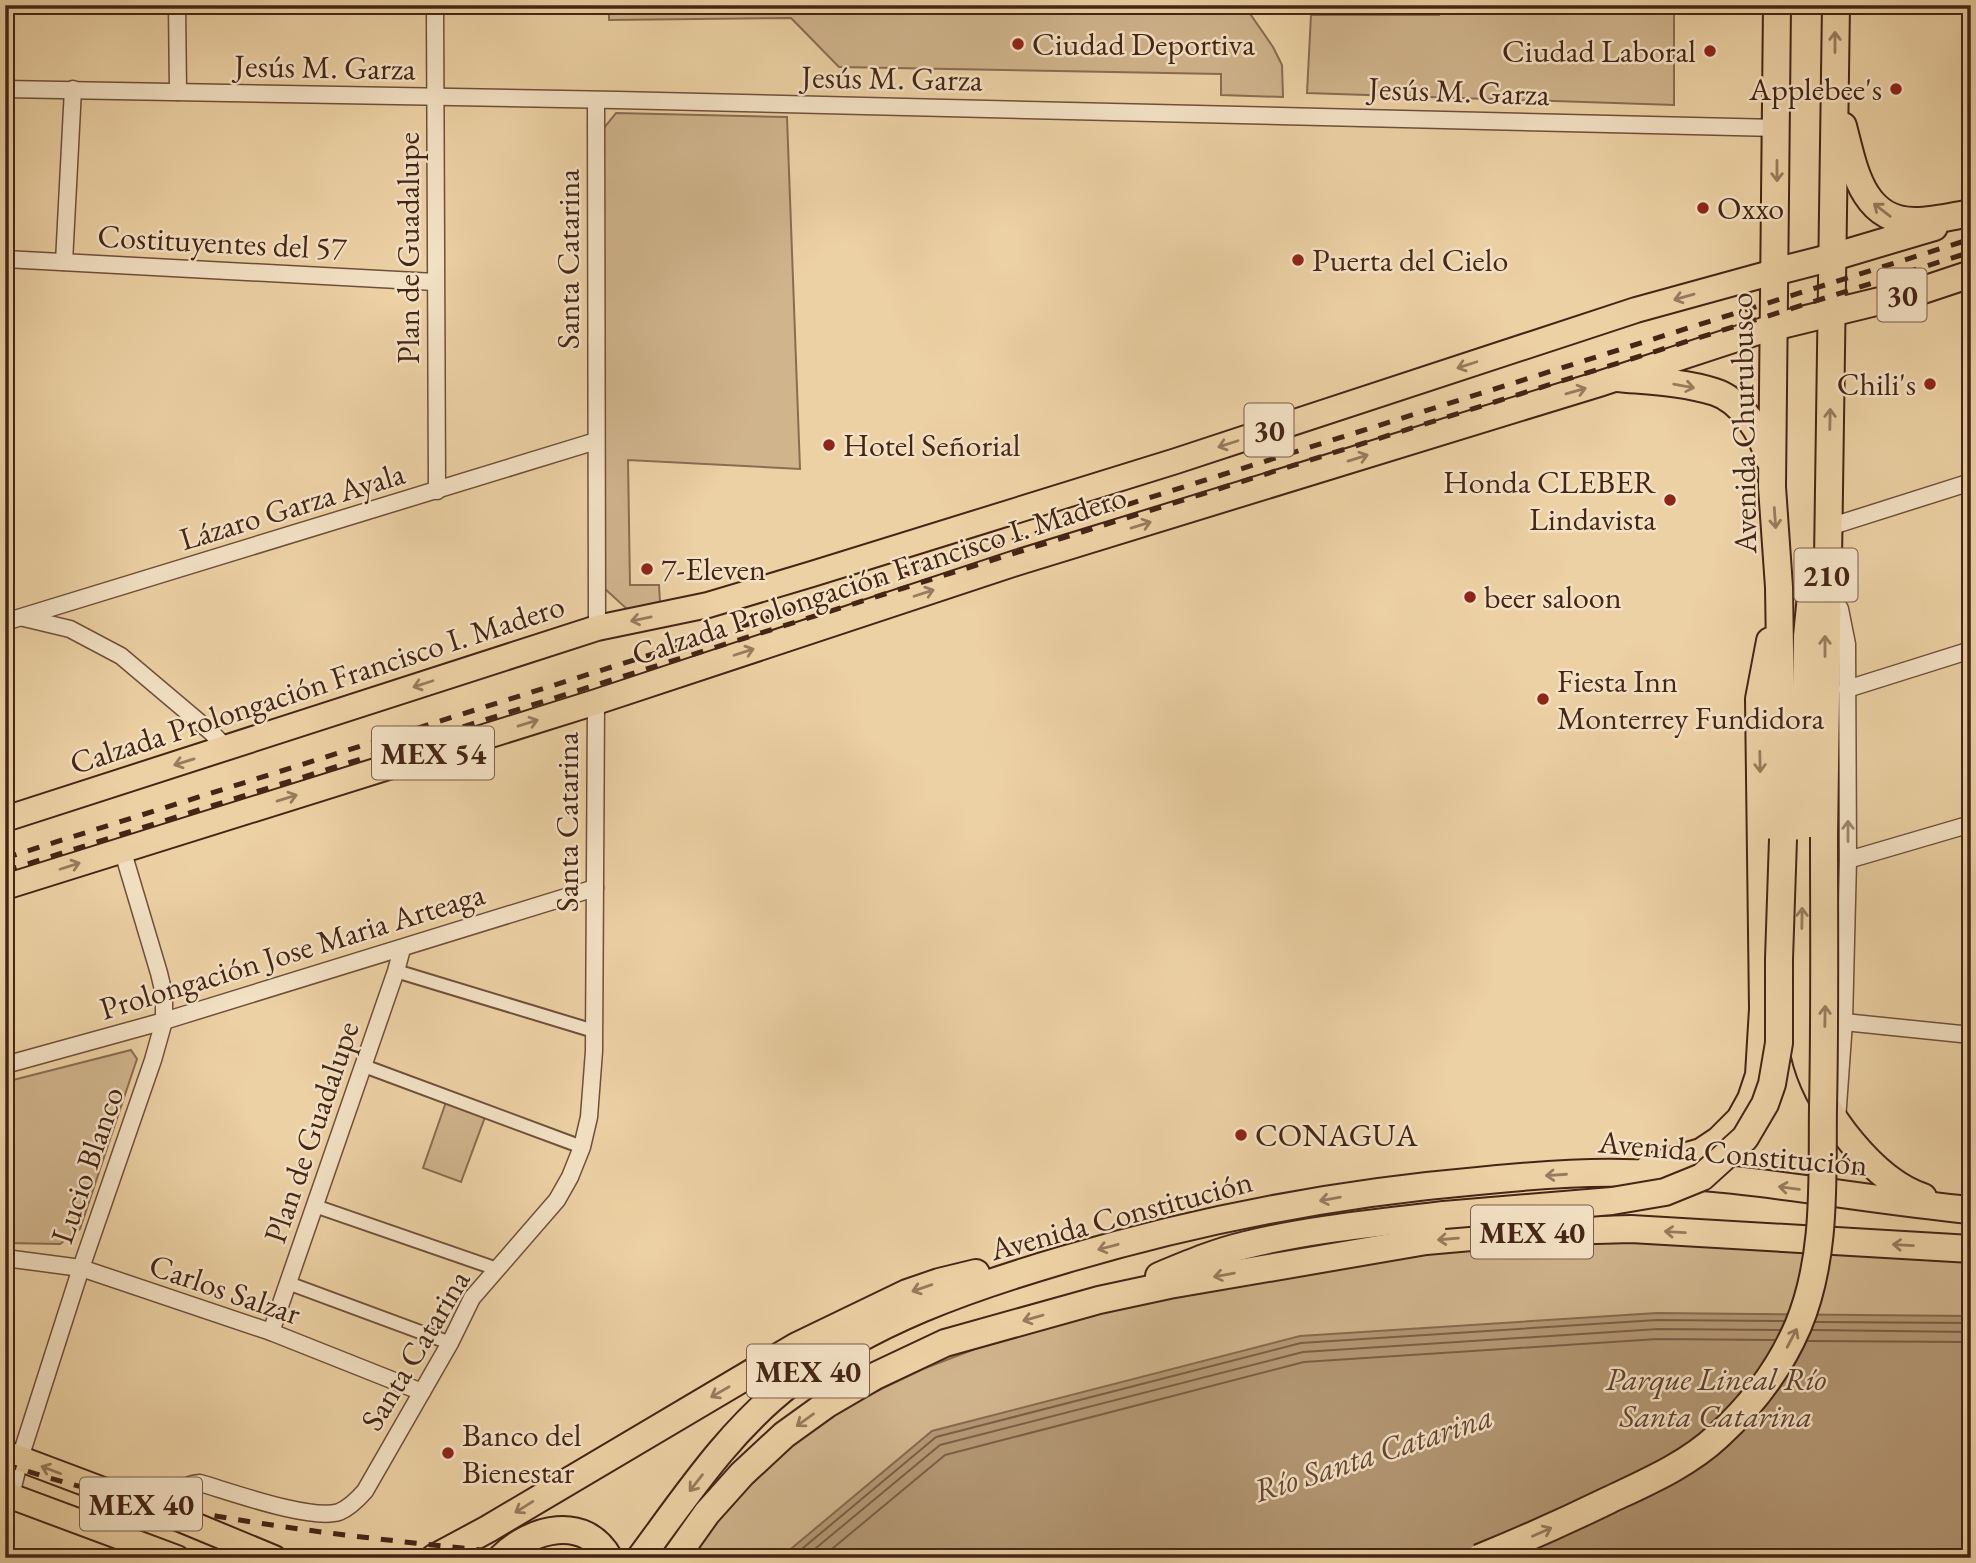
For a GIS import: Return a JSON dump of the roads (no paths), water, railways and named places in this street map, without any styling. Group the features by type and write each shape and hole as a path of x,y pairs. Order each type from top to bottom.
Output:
{"highway":[{"name":"Avenida Churubusco","path":"1099,1300 1196,1261 1246,1245 1364,1224 1612,1201 1665,1192 1702,1177 1745,1138 1765,1104 1779,1043 1783,839 1780,598 1772,487 1777,5"},
{"name":"210","path":"1479,1558 1567,1521 1655,1479 1693,1457 1752,1402 1798,1326 1811,1287 1821,1222 1825,998 1826,587 1836,5"},
{"path":"1835,95 1857,176 1868,199 1888,217 1916,221 1971,214"},
{"name":"30","path":"1774,272 1833,257 1971,214"},
{"name":"30","path":"1773,327 1917,292 1971,274"},
{"path":"1617,378 1691,387 1716,392 1730,400 1759,433 1768,454 1772,487"},
{"path":"1828,538 1812,591 1807,636 1800,1014 1802,1043 1807,1064 1824,1103 1860,1152 1889,1180 1910,1193 1963,1209"},
{"path":"1625,1172 1701,1152 1720,1140 1740,1119 1751,1099 1759,1075 1763,1009 1759,699 1764,664 1780,598"},
{"name":"Avenida Constitución","path":"640,1558 740,1429 793,1381 853,1342 950,1297 1127,1242 1218,1220 1374,1191 1513,1177 1625,1172 1700,1178 1963,1209"},
{"name":"MEX 40","path":"675,1558 707,1513 741,1474 784,1435 827,1404 874,1376 945,1343 1099,1300 1169,1285 1426,1241 1527,1232 1631,1229 1971,1249"},
{"path":"434,1558 488,1529 797,1346 869,1310 906,1293 963,1275 999,1269 1037,1268"},
{"path":"501,1558 520,1542 533,1536 561,1530 588,1534 609,1558"}],"main road":[{"name":"Calzada Prolongación Francisco I. Madero","path":"5,819 597,628 708,605 812,574 1176,461 1636,310 1774,272"},
{"name":"Calzada Prolongación Francisco I. Madero","path":"5,887 596,702 1029,559 1617,378 1773,327"},
{"name":"MEX 40","path":"13,1456 175,1517 274,1558"},
{"name":"MEX 40","path":"8,1495 177,1558"}],"street":[{"path":"177,5 178,92"},
{"name":"Plan de Guadalupe","path":"435,5 437,491"},
{"name":"Jesús M. Garza","path":"5,89 1275,114 1777,128"},
{"path":"64,262 73,89"},
{"name":"Santa Catarina","path":"596,100 597,628"},
{"name":"Costituyentes del 57","path":"5,259 435,282"},
{"name":"Lázaro Garza Ayala","path":"5,622 596,442"},
{"path":"1828,538 1971,482"},
{"path":"1826,587 1840,609 1847,644 1848,860 1844,1021 1836,1120"},
{"path":"5,612 69,629 121,656 205,726 226,749"},
{"path":"1847,689 1971,650"},
{"name":"Santa Catarina","path":"175,1517 178,1492 185,1486 200,1483 310,1513 339,1512 365,1492 450,1343 472,1298 557,1200 570,1177 582,1147 589,1116 594,1031 596,702"},
{"path":"1848,860 1971,824"},
{"name":"Lucio Blanco","path":"8,1495 13,1456 81,1268 164,1021 164,994 159,973 122,849"},
{"name":"Prolongación Jose Maria Arteaga","path":"5,1065 164,1021 595,888"},
{"name":"Plan de Guadalupe","path":"271,1332 402,949"},
{"path":"396,971 594,1031"},
{"path":"1844,1021 1971,1035"},
{"path":"364,1066 582,1147"},
{"path":"315,1206 497,1269"},
{"name":"Carlos Salzar","path":"5,1258 81,1268 271,1332 422,1392"},
{"path":"288,1283 450,1343"}],"water":[{"name":"Río Santa Catarina","path":"1657,1313 1971,1316 1971,1558 780,1558 932,1431 1300,1336"}],"railway":[{"path":"5,858 1971,239"},
{"path":"5,871 1971,252"},
{"path":"5,1464 72,1484 209,1515 348,1535 557,1558"}],"place":[{"name":"Ciudad Deportiva","path":"1018,44"},
{"name":"Ciudad Laboral","path":"1710,51"},
{"name":"Applebee's","path":"1896,89"},
{"name":"Oxxo","path":"1703,208"},
{"name":"Puerta del Cielo","path":"1298,260"},
{"name":"Chili's","path":"1930,384"},
{"name":"Hotel Señorial","path":"829,445"},
{"name":"Honda CLEBER Lindavista","path":"1670,500"},
{"name":"7-Eleven","path":"647,569"},
{"name":"beer saloon","path":"1470,597"},
{"name":"Fiesta Inn Monterrey Fundidora","path":"1543,699"},
{"name":"CONAGUA","path":"1241,1135"},
{"name":"Banco del Bienestar","path":"448,1453"}],"park label":[{"name":"Parque Lineal Río Santa Catarina","path":"1716,1398"}]}
